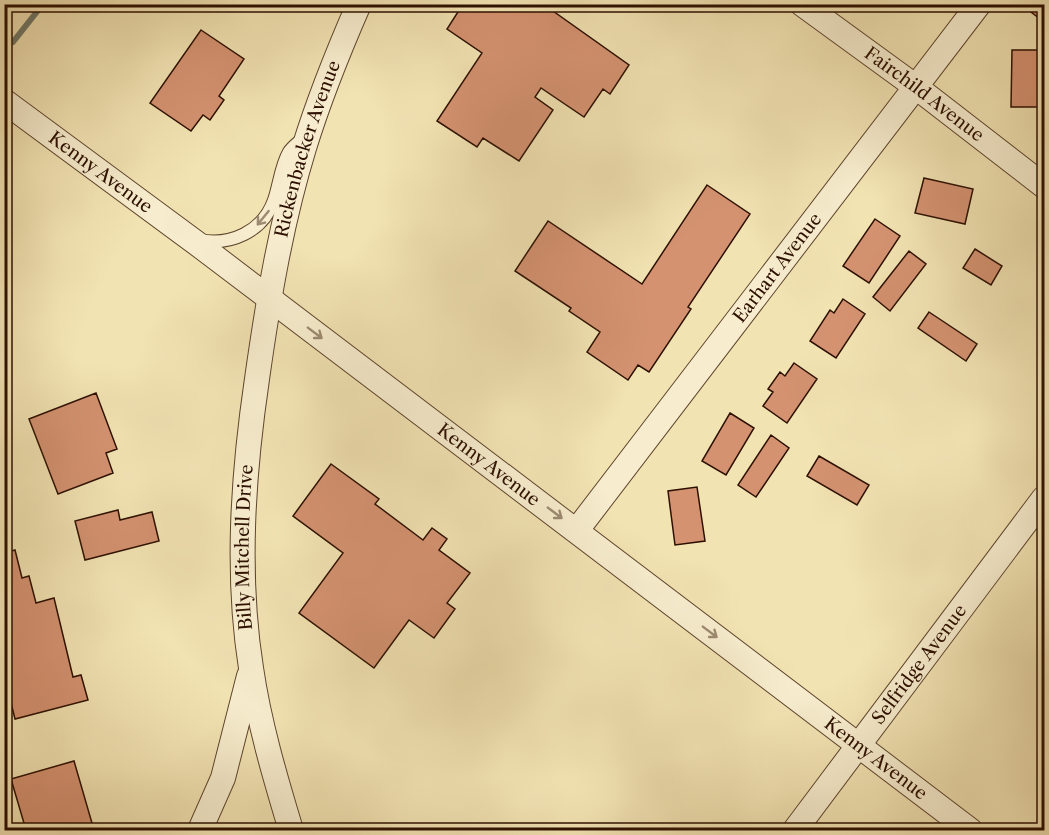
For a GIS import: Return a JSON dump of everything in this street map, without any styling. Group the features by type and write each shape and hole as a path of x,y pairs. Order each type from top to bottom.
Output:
{"street":[{"name":"Rickenbacker Avenue","path":"268,297 291,195 309,131 359,4"},
{"name":"Fairchild Avenue","path":"802,4 916,87 1044,186"},
{"name":"Earhart Avenue","path":"577,530 978,4"},
{"name":"Kenny Avenue","path":"4,100 191,238 577,530 970,831"},
{"name":"Billy Mitchell Drive","path":"268,297 248,440 244,499 244,568 250,667 269,755 291,831"},
{"name":"Selfridge Avenue","path":"795,831 1044,498"},
{"path":"201,831 224,778 250,667"}],"lane":[{"path":"191,238 228,241 255,227 266,216 273,203 289,152 309,131"}],"building":[{"path":"463,4 543,4 629,65 610,94 603,89 584,117 541,88 535,97 553,110 519,161 483,138 477,147 437,121 482,53 447,29"},
{"path":"1036,4 1044,4 1044,22 1031,12"},
{"path":"201,30 244,59 219,96 224,100 210,120 203,115 191,131 150,103"},
{"path":"1012,50 1041,50 1041,107 1011,107"},
{"path":"924,178 973,189 965,224 915,213"},
{"path":"707,185 750,214 688,307 691,309 649,372 638,365 628,380 587,352 600,332 569,311 571,308 515,271 548,221 642,284"},
{"path":"875,219 900,236 869,283 843,266"},
{"path":"975,249 1002,266 991,285 963,268"},
{"path":"909,251 926,264 890,311 873,297"},
{"path":"843,299 865,314 836,358 810,341 830,310 834,313"},
{"path":"929,312 977,344 966,361 918,328"},
{"path":"794,363 817,379 787,423 763,406 773,392 768,389 780,372 785,376"},
{"path":"96,393 117,449 106,453 113,473 58,494 29,419"},
{"path":"730,413 754,428 726,475 702,461"},
{"path":"771,435 789,448 756,497 738,485"},
{"path":"819,456 869,485 857,505 807,476"},
{"path":"331,464 379,499 375,504 423,540 432,528 447,539 439,550 470,573 447,603 455,609 434,638 409,620 374,668 299,613 343,553 293,516"},
{"path":"697,487 705,541 675,545 668,491"},
{"path":"118,510 120,520 152,512 159,541 85,560 75,521"},
{"path":"15,550 22,578 29,576 36,603 54,598 73,677 81,675 88,700 15,719 4,675 4,553"},
{"path":"74,761 94,830 26,830 11,779"}],"waterway":[{"path":"13,42 43,4"}]}
